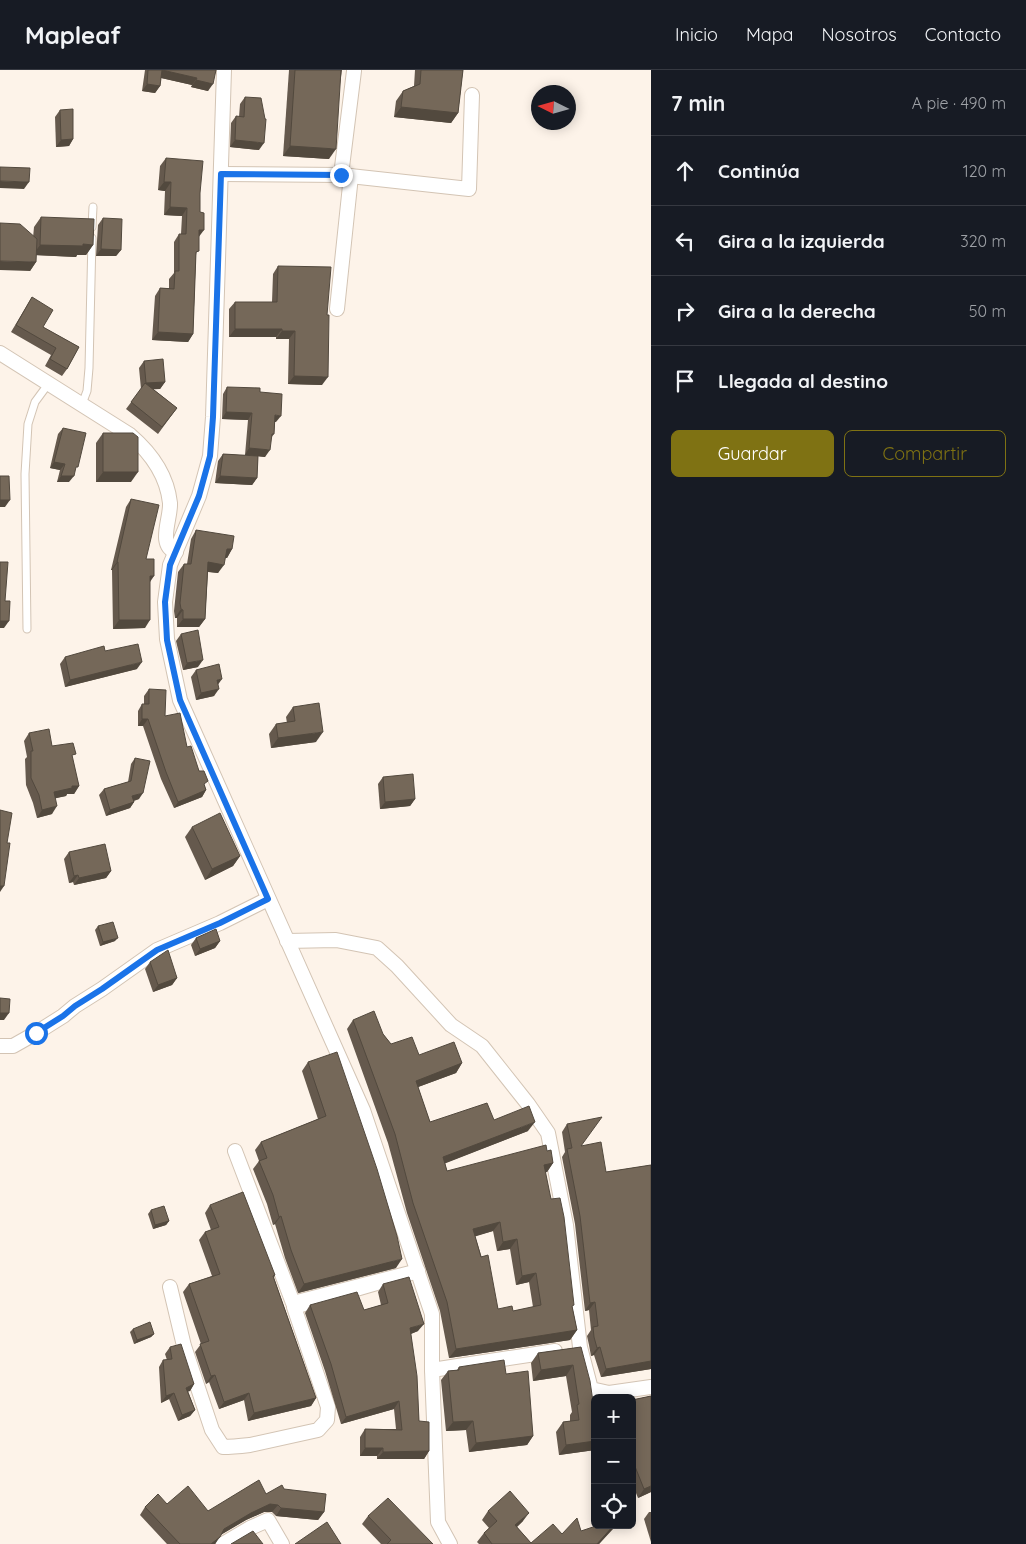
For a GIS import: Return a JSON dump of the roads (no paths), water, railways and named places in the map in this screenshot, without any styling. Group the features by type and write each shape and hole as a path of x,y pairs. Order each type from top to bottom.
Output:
{"street":[{"path":"224,70 213,417 210,456 199,496 170,565 165,602 167,640 180,700 363,1110 432,1314 432,1370 438,1522 450,1544"},
{"path":"338,309 354,71"},
{"path":"221,174 346,176 469,189 472,95"},
{"path":"0,353 130,435 152,457 165,481 169,498 170,514 166,542 176,552"},
{"path":"0,1046 13,1046 36,1033 157,950 220,923 268,899"},
{"path":"287,941 336,940 377,948 398,966 451,1025 482,1046 548,1132 566,1225 580,1347 591,1389 609,1393 651,1387"},
{"path":"236,1151 292,1303 418,1271"},
{"path":"170,1287 184,1346 212,1430 224,1447 232,1447 250,1445 318,1430 327,1420 328,1407 294,1307 418,1271"},
{"path":"432,1370 580,1347"},
{"path":"223,1544 268,1520 282,1544"}],"lane":[{"path":"82,404 87,391 89,368 93,207"},
{"path":"27,629 25,474 28,424 35,402 49,383"}]}
